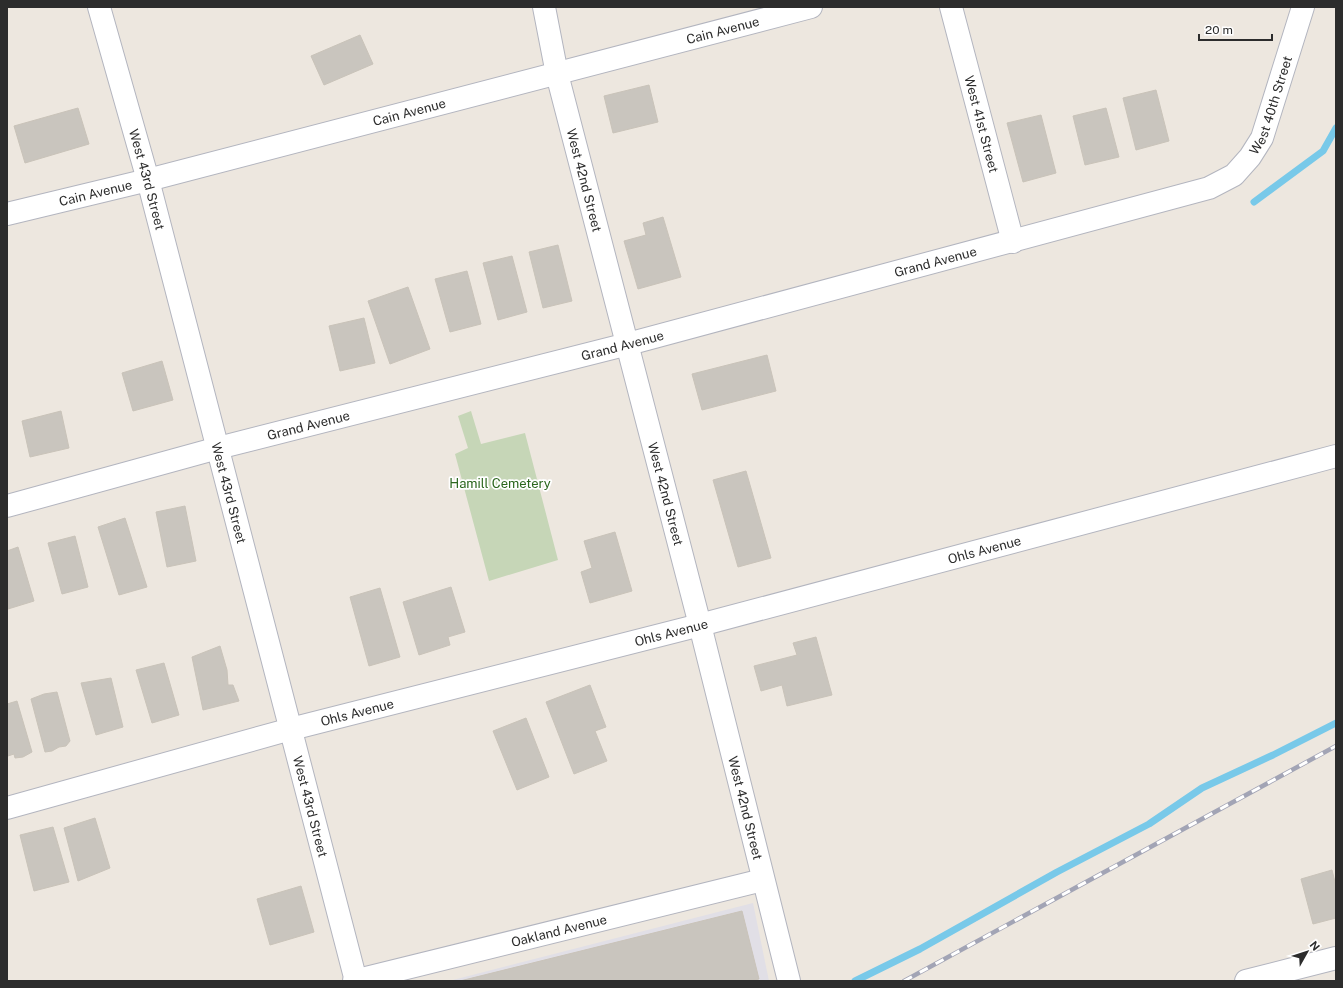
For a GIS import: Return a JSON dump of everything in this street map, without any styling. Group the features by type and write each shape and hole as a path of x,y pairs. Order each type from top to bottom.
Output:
{"street":[{"name":"West 43rd Street","path":"98,7 148,180 355,981"},
{"name":"West 42nd Street","path":"544,7 557,74 700,625 789,981"},
{"name":"Cain Avenue","path":"7,214 148,180 557,74 760,13 811,7"},
{"name":"West 41st Street","path":"951,7 1013,242"},
{"name":"West 40th Street","path":"1234,175 1250,157 1262,138 1303,7"},
{"name":"Grand Avenue","path":"7,506 218,448 628,344 1013,242 1209,188 1234,175"},
{"name":"Ohls Avenue","path":"7,808 291,729 700,625 1336,456"},
{"name":"Oakland Avenue","path":"355,981 763,880"},
{"path":"1246,981 1336,958"}],"shaded area":[{"path":"753,903 769,981 449,981"}],"green space":[{"name":"Hamill Cemetery","path":"471,411 481,444 525,433 558,560 489,581 455,454 468,448 458,416"}],"building":[{"path":"360,35 373,64 324,85 311,56"},
{"path":"649,85 658,122 613,133 604,96"},
{"path":"1156,90 1169,141 1136,150 1123,98"},
{"path":"78,108 89,144 25,163 14,126"},
{"path":"1106,108 1119,157 1085,165 1073,116"},
{"path":"1041,115 1056,173 1023,182 1007,123"},
{"path":"663,217 681,277 638,289 624,241 646,235 643,223"},
{"path":"558,245 572,301 543,308 529,252"},
{"path":"512,256 527,312 498,320 483,263"},
{"path":"467,271 481,324 450,332 435,279"},
{"path":"408,287 430,349 390,364 368,301"},
{"path":"364,318 375,363 340,371 329,326"},
{"path":"767,355 776,391 702,410 692,374"},
{"path":"162,361 173,400 133,411 122,373"},
{"path":"61,411 69,448 30,457 22,421"},
{"path":"746,471 771,558 738,567 713,480"},
{"path":"185,506 196,561 167,567 156,512"},
{"path":"125,518 147,587 119,595 98,527"},
{"path":"615,532 632,591 590,603 581,572 592,568 584,541"},
{"path":"75,536 88,587 62,594 48,543"},
{"path":"18,547 34,601 8,609 7,551"},
{"path":"451,587 465,632 448,637 450,645 419,655 403,602"},
{"path":"380,588 400,657 369,666 350,597"},
{"path":"816,637 832,695 787,706 782,685 761,691 754,666 797,655 793,643"},
{"path":"220,646 227,670 228,685 233,685 239,701 203,710 192,657"},
{"path":"164,663 179,715 152,723 136,670"},
{"path":"111,678 123,727 96,735 81,683"},
{"path":"590,685 606,727 595,731 607,761 574,774 546,702"},
{"path":"57,692 70,741 66,746 45,752 31,699 44,694"},
{"path":"17,701 32,752 23,757 15,758 14,754 8,756 7,753 7,704"},
{"path":"526,718 549,777 517,790 493,731"},
{"path":"95,818 110,868 78,881 64,828"},
{"path":"53,827 69,882 34,891 20,835"},
{"path":"1332,870 1336,886 1336,918 1313,924 1301,879"},
{"path":"301,886 314,932 270,945 257,899"},
{"path":"742,911 759,979 751,981 460,981"}],"waterway":[{"path":"1254,202 1323,151 1336,128"},
{"path":"855,981 920,949 1057,872 1149,824 1202,788 1273,755 1336,723"}],"railway":[{"path":"904,981 1336,746"}]}
